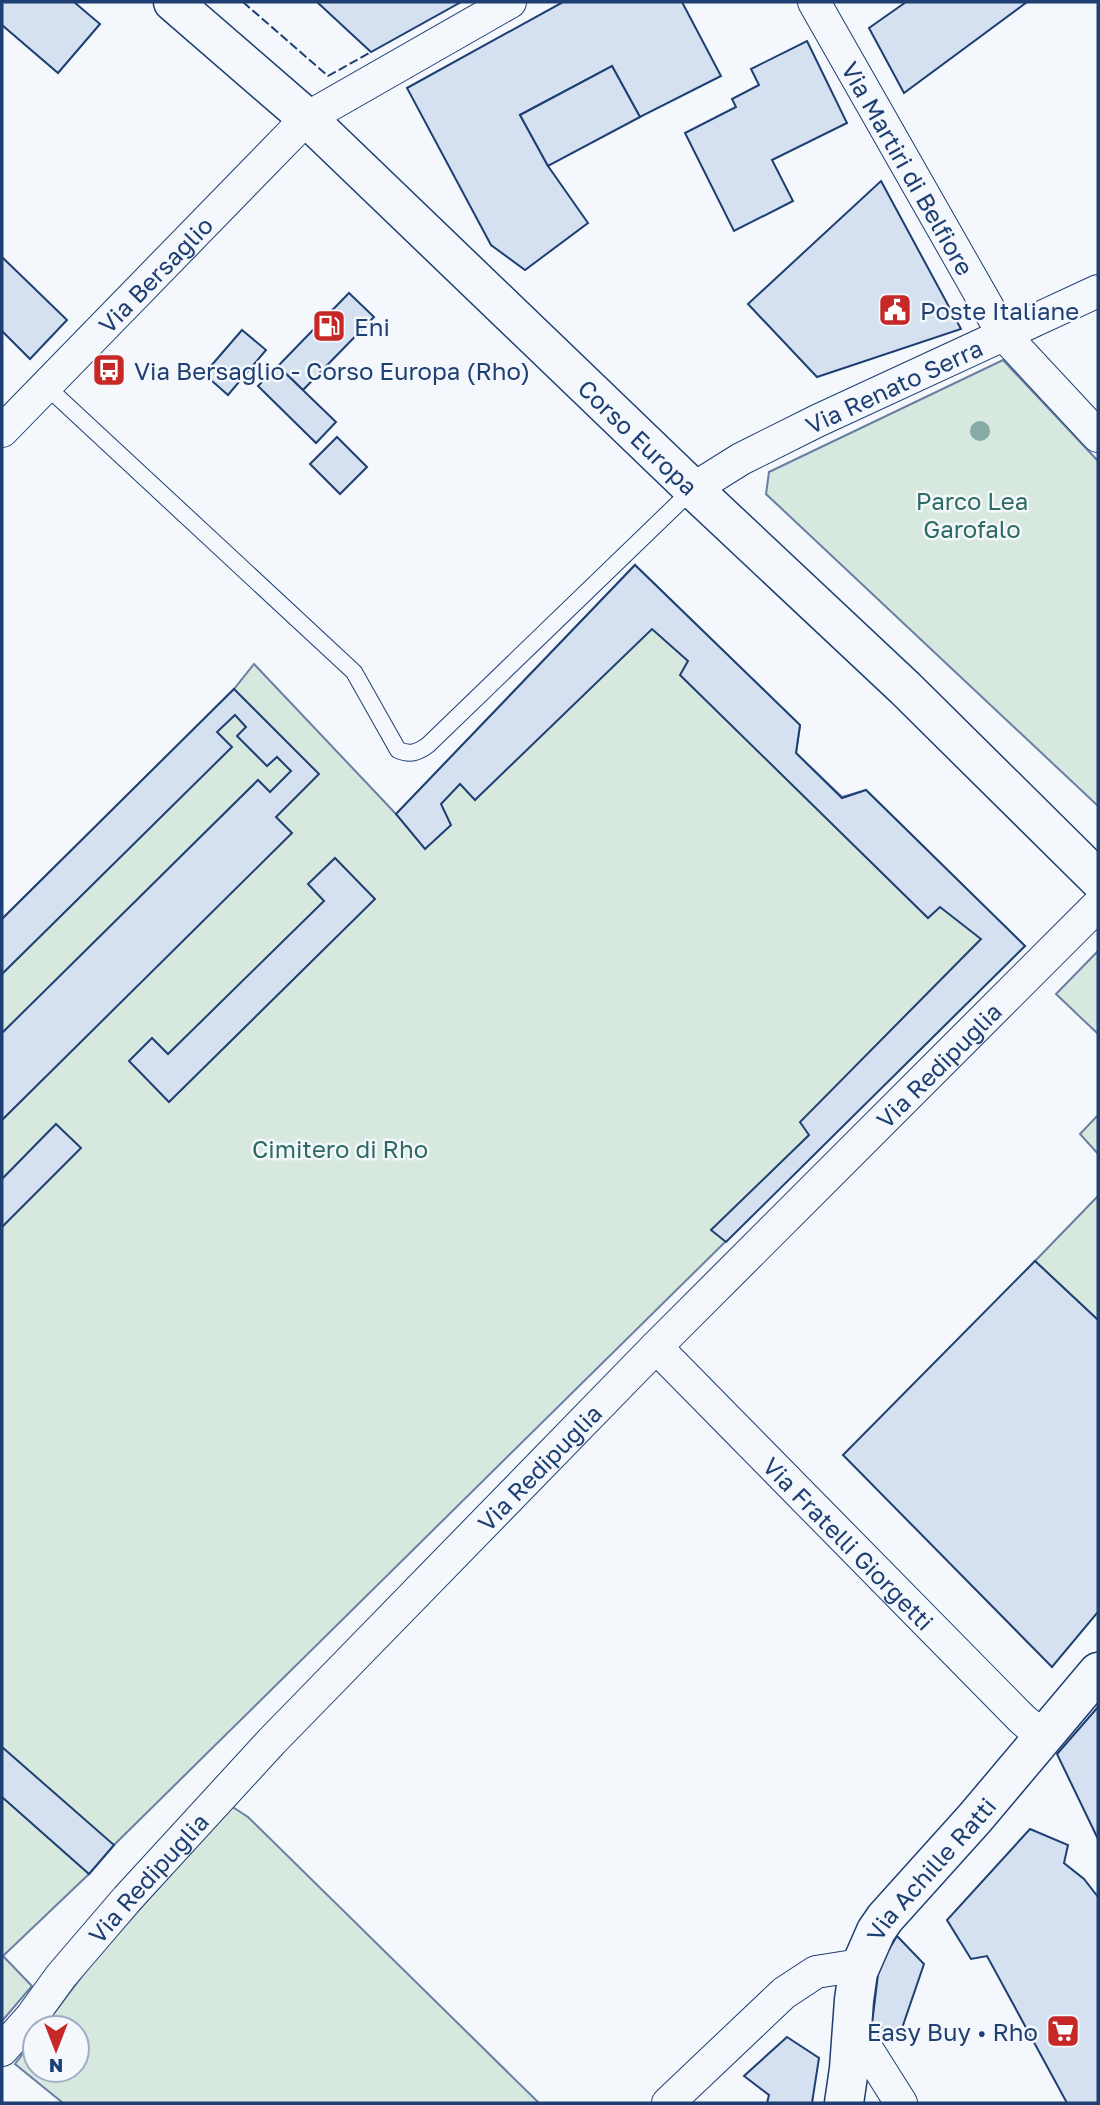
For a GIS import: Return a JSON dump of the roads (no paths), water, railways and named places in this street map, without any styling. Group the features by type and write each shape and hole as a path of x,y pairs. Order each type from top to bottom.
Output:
{"main road":[{"name":"Corso Europa","path":"173,2 307,118 693,489 905,688 1098,879"},
{"name":"Via Achille Ratti","path":"844,2103 860,1965 885,1918 975,1818 1098,1671"}],"street":[{"name":"Via Bersaglio","path":"2,431 307,118 510,2"},
{"name":"Via Martiri di Belfiore","path":"814,2 1003,334 1098,436"},
{"name":"Via Renato Serra","path":"693,489 741,460 817,421 1098,291"},
{"name":"Via Redipuglia","path":"2,2050 33,2016 61,1976 127,1899 272,1741 656,1347 1098,905"},
{"name":"Via Fratelli Giorgetti","path":"656,1347 1022,1719 1043,1737"},
{"path":"668,2103 784,1993 816,1972 860,1965"},
{"path":"853,2027 901,2103"}],"lane":[{"path":"46,386 354,672 398,750 407,754 418,753 428,745 693,489"}],"place":[{"name":"Poste Italiane","path":"895,310"},
{"name":"Eni","path":"329,326"},
{"name":"Via Bersaglio - Corso Europa (Rho)","path":"109,370"},
{"name":"Easy Buy • Rho","path":"1063,2031"}],"park label":[{"name":"Parco Lea Garofalo","path":"972,514"},
{"name":"Cimitero di Rho","path":"340,1148"}]}
